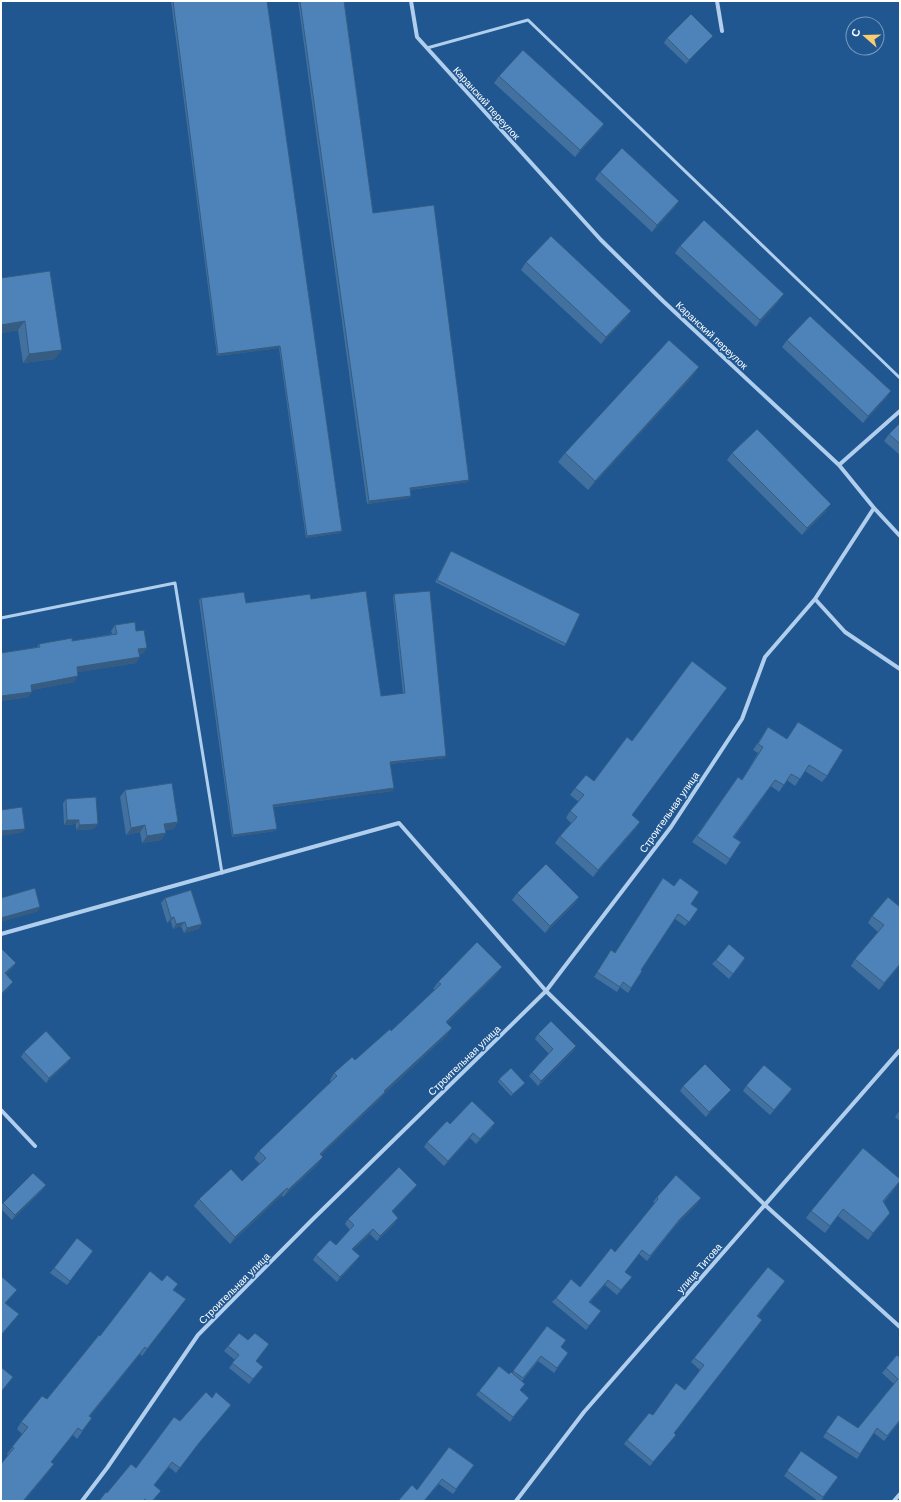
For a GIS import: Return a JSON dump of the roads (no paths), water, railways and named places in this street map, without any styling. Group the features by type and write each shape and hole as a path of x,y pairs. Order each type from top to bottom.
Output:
{"street":[{"name":"Каранский переулок","path":"411,1 417,37 601,240 663,301 839,465 874,508 900,536"},
{"path":"717,1 722,31"},
{"path":"839,465 900,411"},
{"path":"874,508 815,599 845,632 900,669"},
{"name":"Строительная улица","path":"82,1501 108,1468 198,1335 313,1219 546,991 671,827 742,719 765,657 815,599"},
{"path":"1,934 399,823 546,991 765,1205 900,1327"},
{"name":"улица Титова","path":"516,1501 584,1412 900,1050"},
{"path":"1,1110 35,1146"},
{"path":"894,1501 900,1494"}],"lane":[{"path":"427,48 528,20 900,378"},
{"path":"1,618 175,583 222,873"}]}
